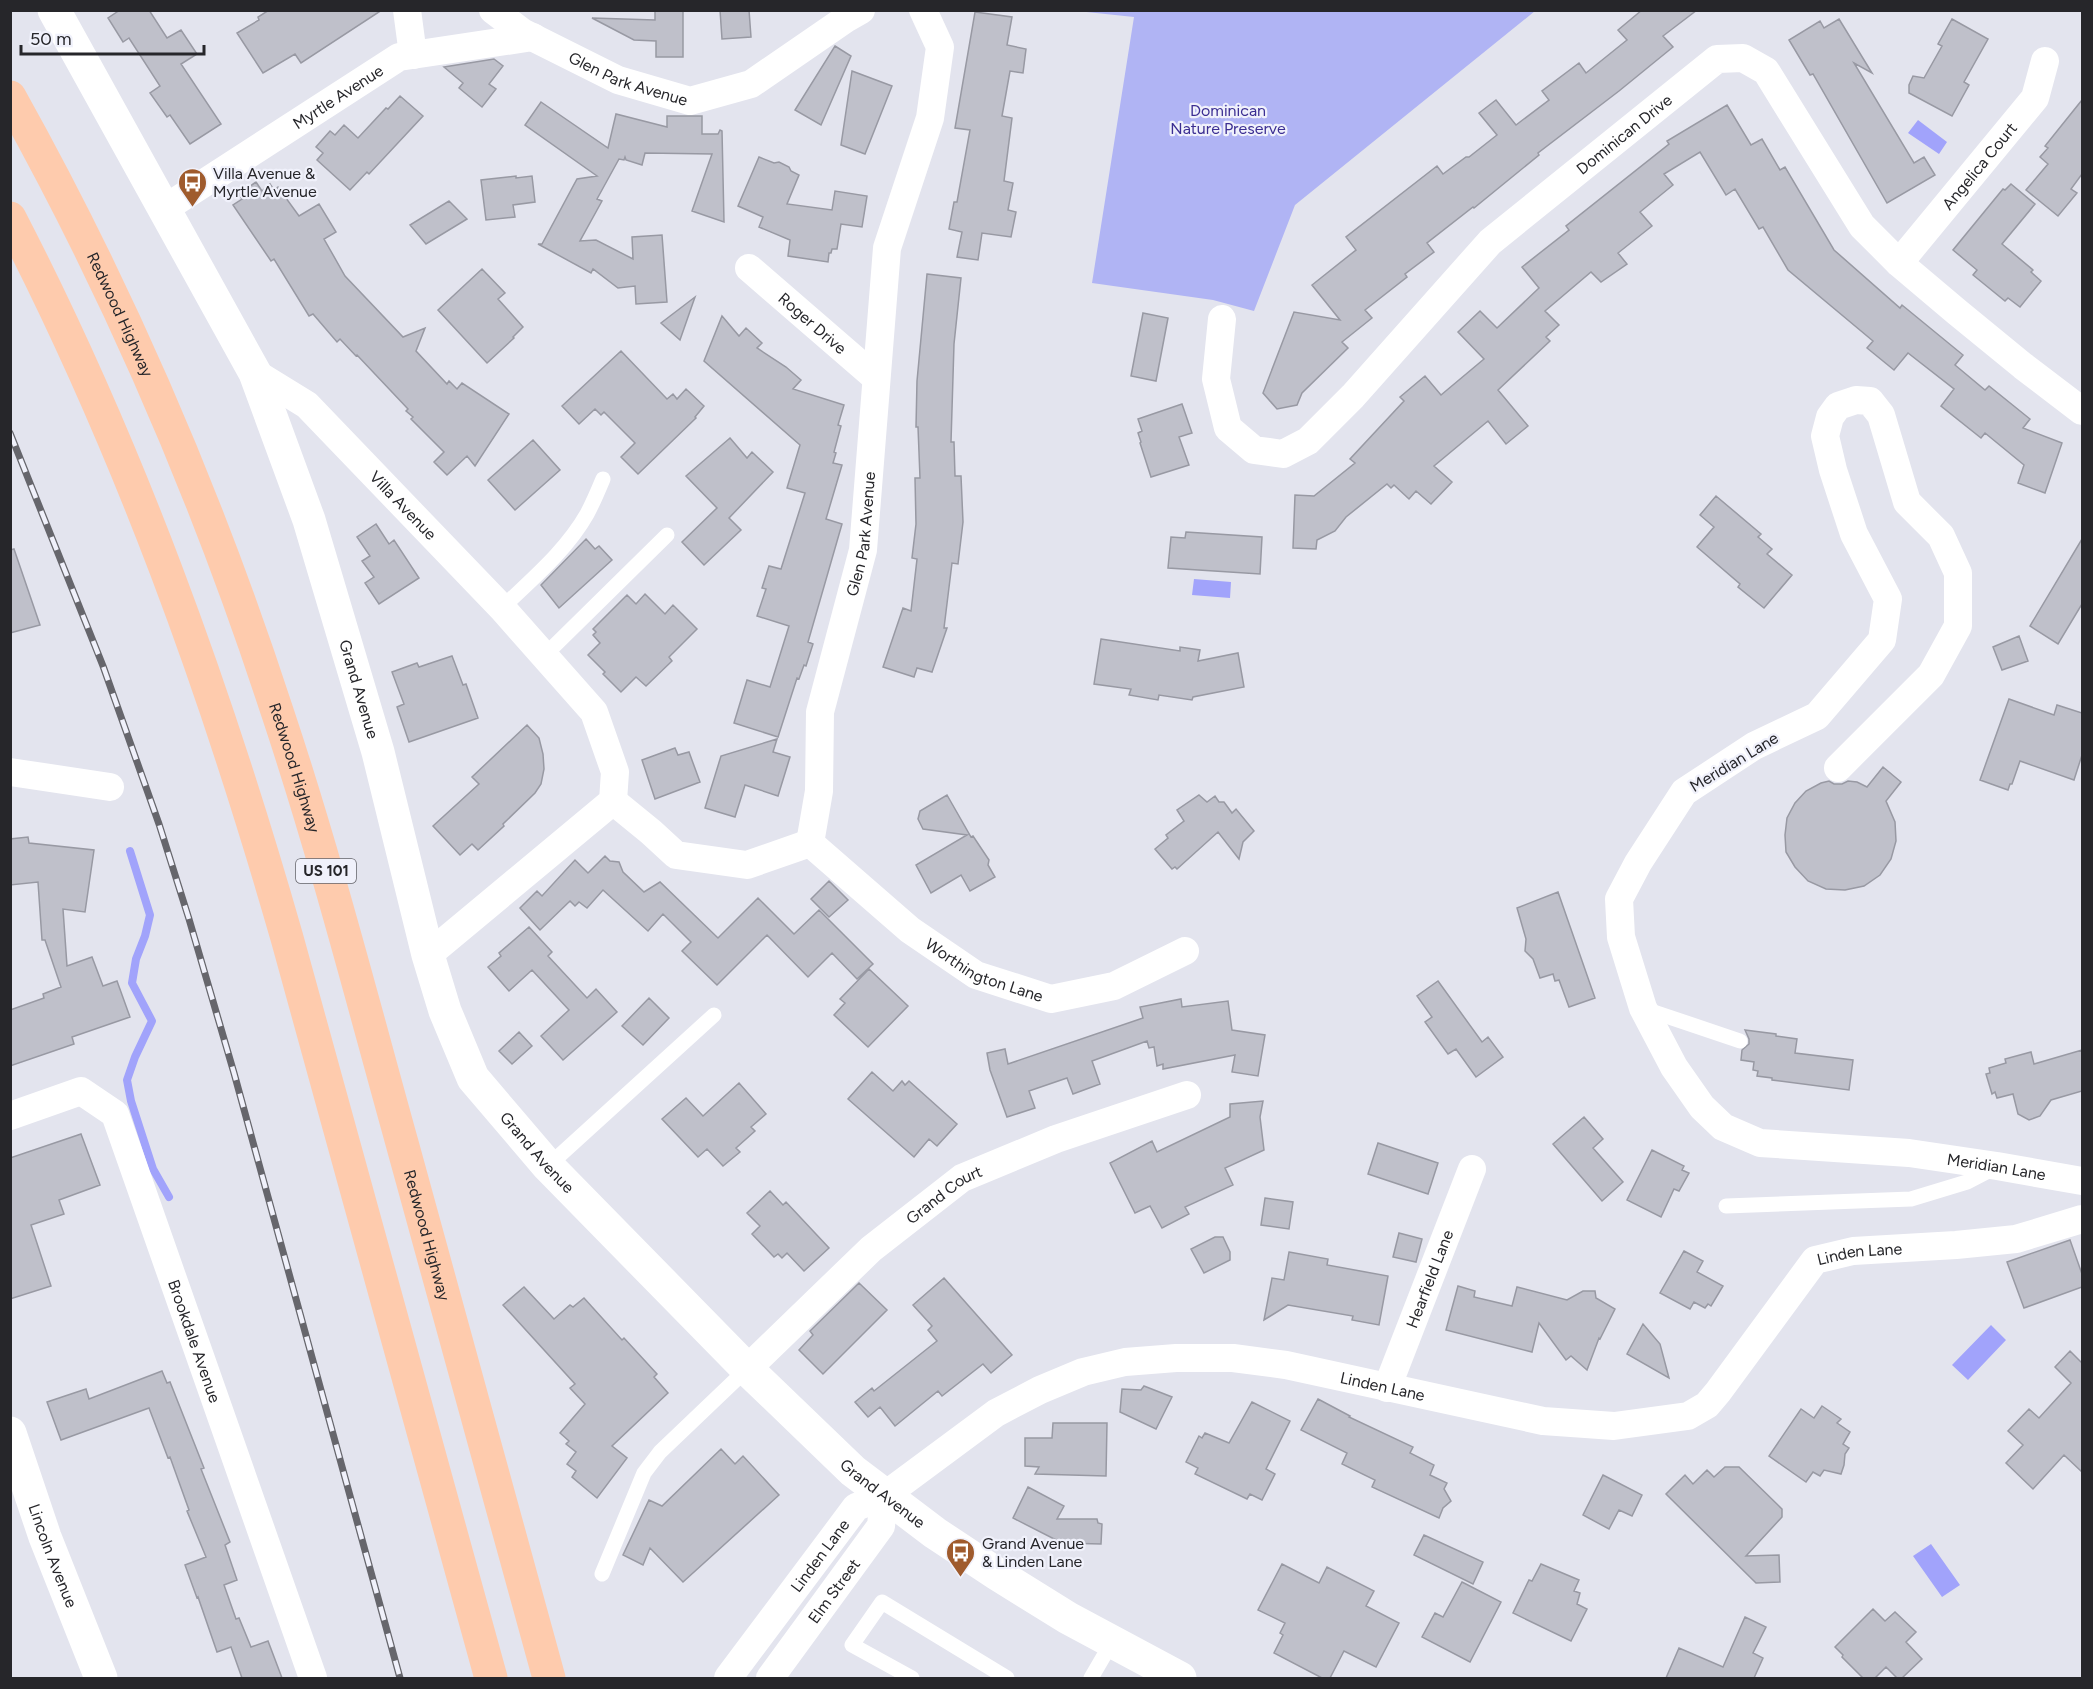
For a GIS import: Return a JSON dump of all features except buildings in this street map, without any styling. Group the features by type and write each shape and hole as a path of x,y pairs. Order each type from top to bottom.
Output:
{"highway":[{"name":"Redwood Highway","path":"10,97 80,229 164,411 242,610 278,712 340,917 549,1678"},
{"name":"US 101","path":"10,218 68,335 117,445 187,622 225,733 284,928 491,1678"}],"street":[{"name":"Villa Avenue","path":"54,10 255,374 306,405 502,609 594,712 615,772 613,801"},
{"path":"407,10 413,55"},
{"name":"Glen Park Avenue","path":"493,10 522,32 618,80 690,101 751,84 861,10"},
{"name":"Glen Park Avenue","path":"810,843 819,791 820,712 863,550 887,248 930,118 940,47 923,10"},
{"name":"Myrtle Avenue","path":"164,209 399,57 533,37"},
{"name":"Dominican Drive","path":"1222,319 1216,380 1228,428 1254,450 1283,454 1308,441 1353,396 1490,242 1717,59 1743,58 1766,71 1862,226 1899,263 2023,366 2082,411"},
{"name":"Angelica Court","path":"1899,263 2035,98 2045,61"},
{"name":"Roger Drive","path":"749,268 875,377"},
{"name":"Grand Avenue","path":"255,374 312,531 378,752 428,955 445,1011 473,1078 548,1166 747,1369 824,1444 884,1496 935,1533 1068,1618 1180,1678"},
{"name":"Meridian Lane","path":"1838,768 1931,675 1958,626 1958,573 1941,536 1907,502 1881,415 1870,401 1856,400 1838,406 1830,417 1825,436 1833,470 1854,534 1888,599 1882,640 1817,716 1754,746 1684,792 1643,854 1619,899 1621,938 1642,1008 1674,1066 1702,1107 1723,1127 1760,1143 1909,1153 2082,1181"},
{"path":"10,772 111,787"},
{"path":"428,955 613,801 676,855 747,865 810,843"},
{"name":"Worthington Lane","path":"810,843 910,930 976,975 1051,999 1114,986 1185,951"},
{"name":"Brookdale Avenue","path":"10,1116 81,1091 116,1114 314,1678"},
{"name":"Grand Court","path":"747,1369 871,1249 962,1178 1056,1139 1187,1095"},
{"name":"Hearfield Lane","path":"1388,1388 1472,1169"},
{"name":"Linden Lane","path":"728,1678 856,1507 884,1496 996,1413 1040,1390 1083,1372 1125,1362 1176,1358 1233,1359 1286,1365 1543,1421 1614,1426 1688,1416 1707,1405 1718,1392 1815,1260 1853,1251 2016,1239 2081,1226"},
{"name":"Lincoln Avenue","path":"10,1433 45,1537 101,1678"},
{"name":"Elm Street","path":"770,1678 881,1526 884,1496"}],"lane":[{"path":"502,609 568,541 587,514 603,479"},
{"path":"544,656 667,535"},
{"path":"1642,1008 1740,1041"},
{"path":"548,1166 714,1015"},
{"path":"1726,1206 1911,1199 1967,1182 1997,1166"},
{"path":"602,1574 644,1473 660,1452 747,1369"},
{"path":"912,1678 852,1645 882,1602 1007,1678"},
{"path":"1091,1678 1112,1642"}],"green space":[{"name":"Dominican Nature Preserve","path":"1077,11 1535,11 1295,205 1254,311 1213,300 1092,283 1134,17"}],"shaded area":[{"path":"1918,120 1947,142 1939,154 1908,133"},
{"path":"1194,579 1231,582 1230,598 1192,595"},
{"path":"1991,1325 2006,1340 1968,1380 1952,1365"},
{"path":"1931,1544 1960,1585 1942,1597 1913,1556"}],"waterway":[{"path":"130,851 150,915 136,959 132,983 152,1021 127,1080 131,1101 153,1169 169,1197"}],"railway":[{"path":"10,433 103,666 159,824 189,919 234,1073 400,1678"}],"place":[{"name":"Villa Avenue & Myrtle Avenue","path":"192,208"},
{"name":"Grand Avenue & Linden Lane","path":"961,1578"}]}
